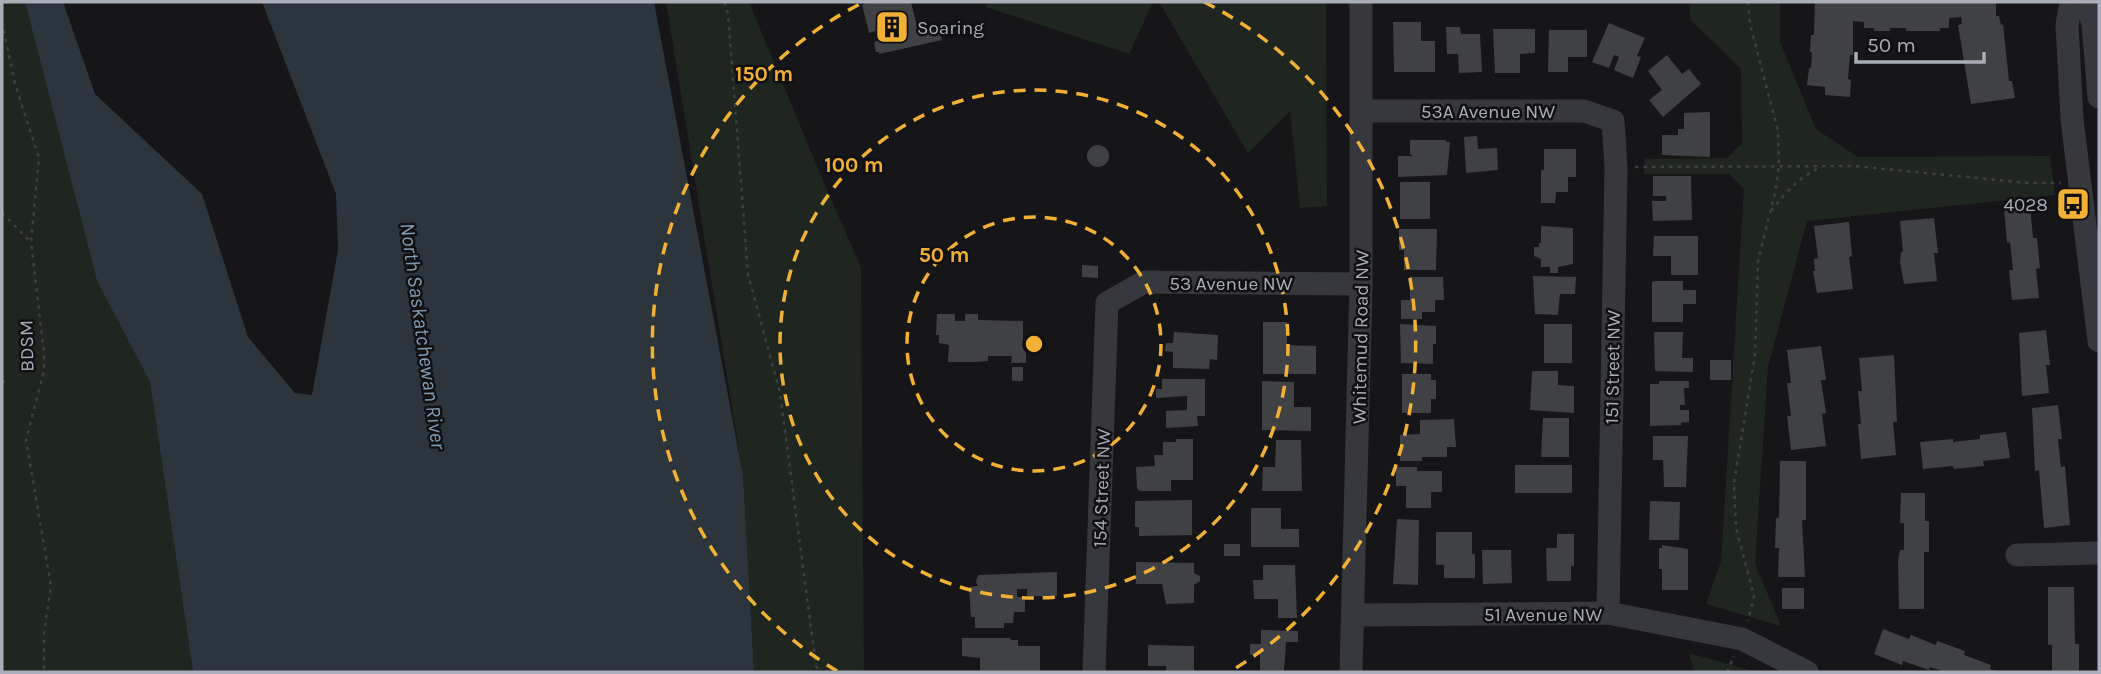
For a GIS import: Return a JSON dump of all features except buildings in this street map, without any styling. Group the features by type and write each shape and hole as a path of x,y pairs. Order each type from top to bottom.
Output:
{"street":[{"name":"Whitemud Road NW","path":"1350,672 1361,284 1361,2"},
{"path":"2071,2 2067,25 2072,120 2098,314 2099,341"},
{"path":"2087,2 2093,24 2099,97"},
{"name":"53A Avenue NW","path":"1362,111 1584,111 1613,121"},
{"name":"151 Street NW","path":"1608,613 1616,167 1613,121"},
{"name":"53 Avenue NW","path":"1107,303 1144,282 1361,284"},
{"name":"154 Street NW","path":"1094,672 1107,303"},
{"path":"2017,555 2099,553"},
{"name":"51 Avenue NW","path":"1353,615 1608,613 1742,639 1807,672"}],"path":[{"path":"724,2 728,14 748,274 780,393 816,666 820,672"},
{"path":"1727,672 1742,639 1754,596 1736,528 1734,483 1755,355 1758,261 1780,166 1778,131 1750,24 1748,2"},
{"name":"BDSM","path":"2,22 15,84 39,158 31,242 44,371 26,440 51,586 44,633 44,672"},
{"path":"1769,214 1789,188 1805,174 1823,166"},
{"path":"1616,167 1854,166 2028,183 2065,183"},
{"path":"2,213 31,242"},
{"path":"2,380 2,387"}],"shaded area":[{"path":"2,2 25,2 97,281 150,382 193,672 2,672"},
{"path":"666,2 749,2 861,267 864,672 754,672 743,475"},
{"path":"987,2 1153,2 1129,54 986,7"},
{"path":"1159,2 1326,2 1327,206 1300,208 1290,111 1248,153"},
{"path":"1690,2 1780,2 1780,42 1816,129 1858,157 2050,156 2055,195 1807,221 1768,367 1755,564 1781,626 1706,604 1721,561 1744,189 1729,174 1644,174 1645,159 1727,158 1742,143 1741,69 1690,19"},
{"path":"1689,653 1757,672 1694,672"}],"water":[{"name":"North Saskatchewan River","path":"25,2 63,2 95,94 202,194 248,337 295,393 312,395 338,250 336,194 262,2 654,2 743,475 754,672 193,672 150,382 97,281"}],"place":[{"name":"Soaring","path":"892,27"},
{"name":"4028","path":"2073,204"}]}
